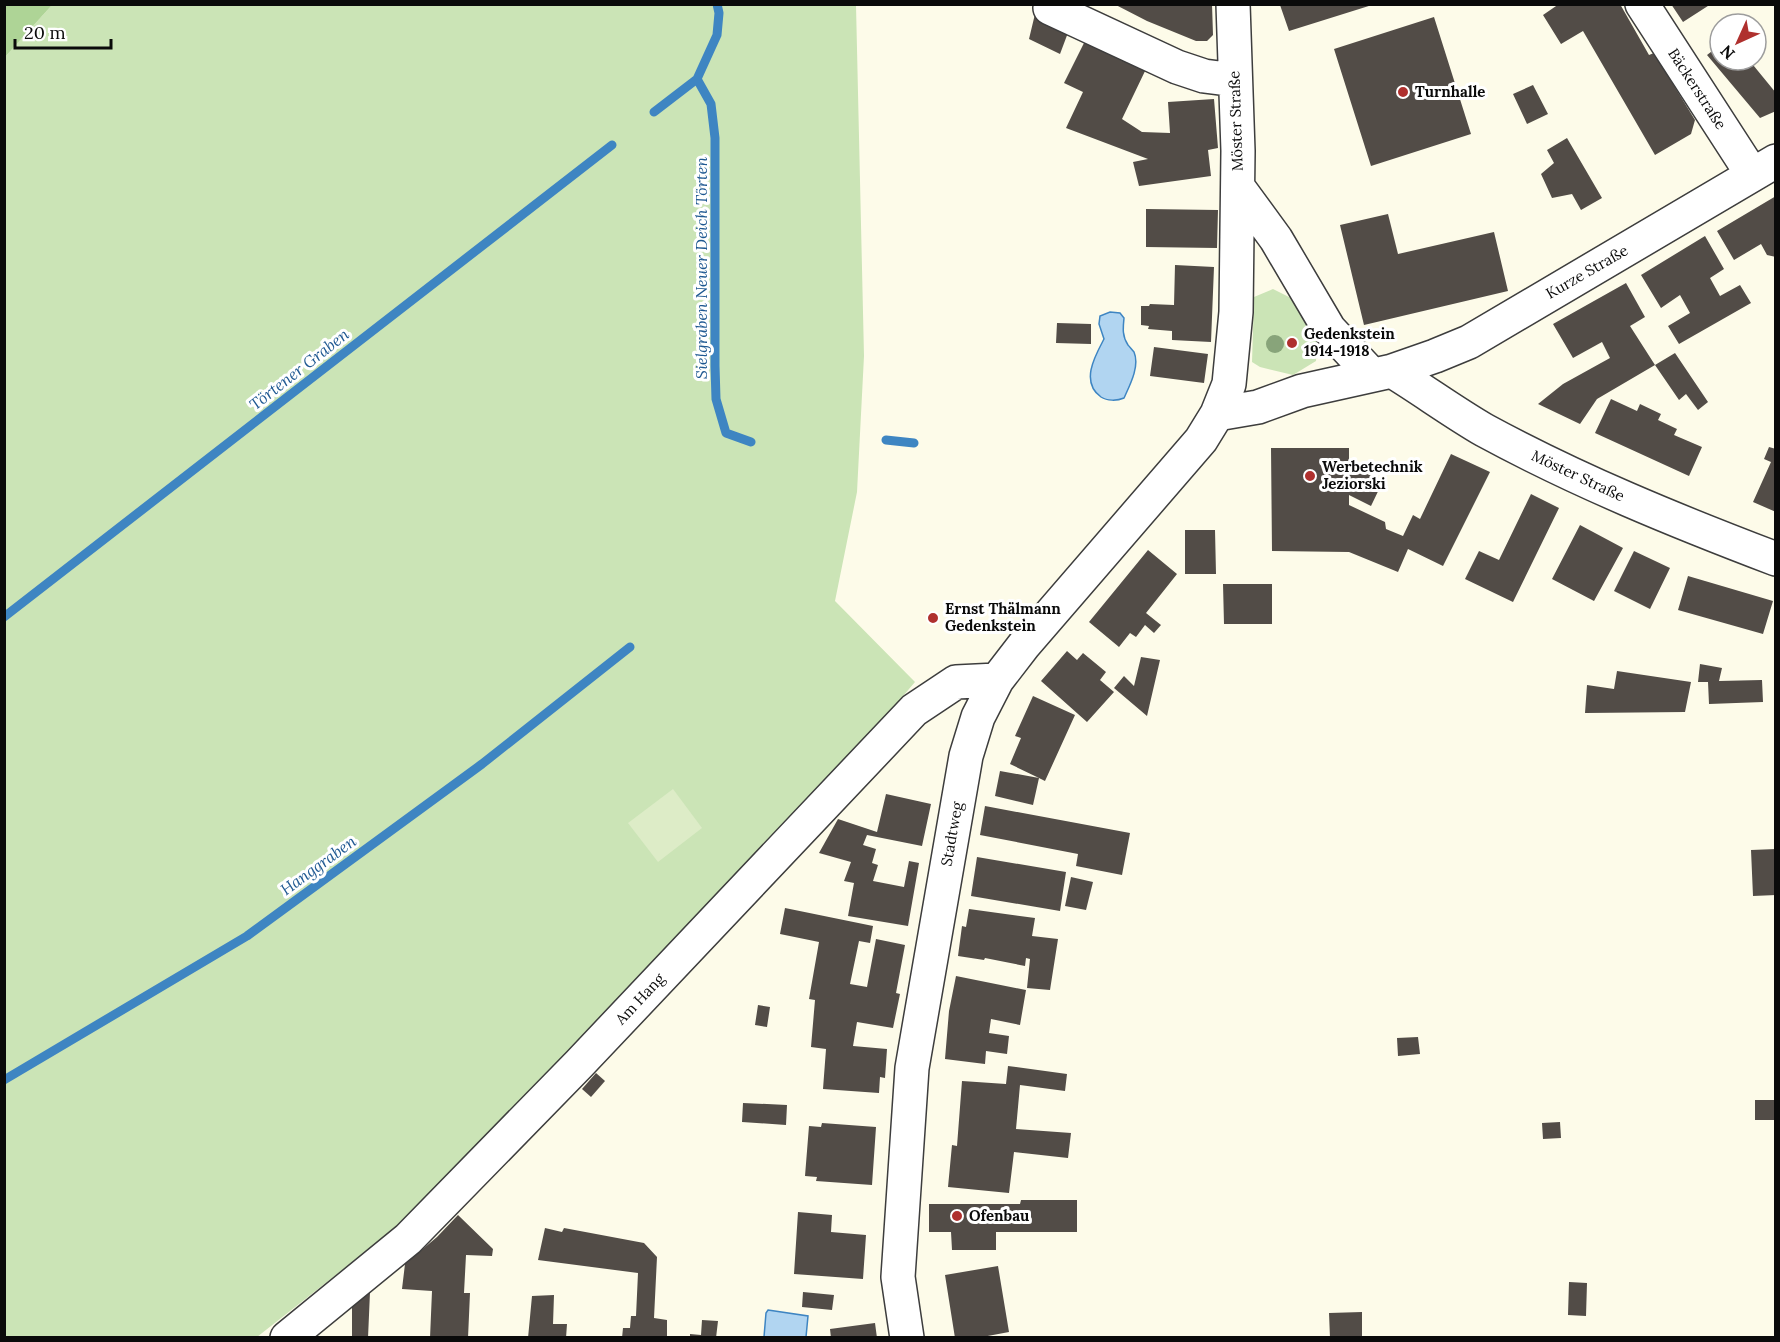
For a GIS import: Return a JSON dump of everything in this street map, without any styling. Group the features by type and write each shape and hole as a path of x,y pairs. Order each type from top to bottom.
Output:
{"street":[{"name":"Möster Straße","path":"1217,414 1229,384 1236,312 1238,151 1233,4"},
{"name":"Bäckerstraße","path":"1642,4 1764,168"},
{"path":"1050,8 1177,67 1204,76 1235,80"},
{"name":"Kurze Straße","path":"1217,414 1258,407 1302,392 1382,372 1435,356 1469,342 1764,168"},
{"name":"Möster Straße","path":"1238,187 1276,239 1329,329 1382,372 1483,429 1563,470 1678,521 1776,559"},
{"name":"Stadtweg","path":"907,1338 898,1277 912,1068 966,756 978,717 997,680 1062,599 1192,451 1217,414"},
{"name":"Am Hang","path":"287,1338 416,1230 587,1056 914,710 956,682 997,680"}],"green space":[{"path":"4,5 52,5 5,57"},
{"path":"52,5 856,5 864,356 857,492 835,601 915,682 819,794 431,1200 257,1337 5,1338 5,57"},
{"path":"1273,289 1297,301 1318,335 1316,361 1293,375 1260,367 1252,362 1254,297"},
{"path":"673,789 702,828 658,862 628,823"}],"water":[{"path":"1110,312 1120,313 1124,318 1125,338 1136,357 1134,375 1124,398 1115,400 1101,397 1091,384 1090,377 1091,369 1104,339 1099,324 1100,316"},
{"path":"768,1310 808,1316 806,1337 764,1337"}],"building":[{"path":"1114,4 1212,4 1213,35 1207,41 1196,41 1147,21"},
{"path":"1559,4 1620,4 1649,55 1654,53 1695,120 1691,134 1655,155 1583,31 1561,44 1543,15"},
{"path":"1671,4 1711,4 1683,22"},
{"path":"1280,5 1372,5 1289,31"},
{"path":"1035,14 1069,30 1060,54 1029,39"},
{"name":"Turnhalle","path":"1434,17 1471,134 1371,166 1334,49"},
{"path":"1086,39 1146,69 1122,119 1142,132 1170,133 1168,102 1214,99 1218,148 1208,150 1211,176 1139,186 1133,162 1148,159 1066,128 1083,92 1064,83"},
{"path":"1721,72 1759,72 1776,93 1776,111 1760,118"},
{"path":"1533,85 1548,114 1527,124 1513,94"},
{"path":"1567,138 1602,198 1581,210 1572,194 1552,198 1541,174 1554,163 1547,150"},
{"path":"1776,196 1776,257 1767,255 1761,244 1734,260 1717,231"},
{"path":"1146,209 1218,210 1217,248 1146,247"},
{"path":"1388,214 1398,254 1494,232 1508,291 1364,325 1340,225"},
{"path":"1705,236 1724,269 1710,278 1720,296 1740,285 1751,303 1679,344 1668,326 1690,313 1680,295 1661,308 1641,275"},
{"path":"1175,265 1214,267 1211,342 1172,340 1172,331 1148,329 1149,326 1141,325 1141,306 1174,305"},
{"path":"1626,283 1645,317 1630,326 1655,365 1597,399 1580,424 1538,404 1563,384 1610,358 1602,342 1573,358 1553,324"},
{"path":"1057,323 1091,324 1091,344 1056,343"},
{"path":"1154,347 1208,354 1204,383 1150,376"},
{"path":"1675,353 1708,402 1698,410 1686,394 1679,400 1655,365"},
{"path":"1611,399 1637,411 1640,404 1661,414 1658,420 1677,429 1674,435 1702,447 1689,476 1595,433"},
{"path":"1769,447 1776,449 1776,512 1753,502 1771,462 1764,459"},
{"path":"1271,448 1349,448 1349,466 1383,481 1371,506 1349,495 1349,505 1385,522 1386,529 1403,536 1413,515 1420,519 1451,454 1490,472 1443,566 1408,549 1398,572 1349,552 1272,551"},
{"path":"1531,494 1559,508 1513,602 1465,579 1479,551 1499,560"},
{"path":"1580,525 1623,548 1594,601 1552,579"},
{"path":"1185,530 1215,530 1216,574 1185,574"},
{"path":"1148,550 1177,574 1146,613 1161,625 1154,633 1145,625 1136,637 1130,633 1119,647 1089,622"},
{"path":"1634,551 1670,568 1650,609 1614,591"},
{"path":"1688,576 1773,601 1763,634 1678,610"},
{"path":"1223,584 1272,584 1272,624 1224,624"},
{"path":"1067,651 1077,660 1083,653 1106,672 1100,680 1114,692 1087,722 1041,681"},
{"path":"1141,657 1160,660 1147,716 1114,688 1124,676 1134,686"},
{"path":"1700,664 1722,668 1719,681 1762,680 1763,702 1709,704 1708,682 1698,682"},
{"path":"1617,671 1691,682 1685,712 1585,713 1587,685 1614,689"},
{"path":"1033,696 1075,715 1045,781 1010,764 1021,738 1015,736"},
{"path":"1000,771 1039,778 1033,805 995,796"},
{"path":"886,794 931,804 922,846 867,835 863,845 876,849 872,863 878,865 873,881 904,887 909,861 919,863 908,926 848,916 854,883 844,881 851,862 819,853 838,819 877,832"},
{"path":"985,806 1130,833 1122,875 1076,866 1078,854 980,835"},
{"path":"1776,849 1776,895 1753,896 1751,850"},
{"path":"977,857 1066,872 1060,911 971,896"},
{"path":"1071,877 1093,882 1086,910 1065,906"},
{"path":"785,908 873,926 870,943 859,941 850,984 867,987 876,939 905,945 896,993 900,994 893,1028 857,1022 853,1046 887,1049 885,1078 880,1077 879,1093 823,1089 826,1049 811,1047 815,1000 809,999 819,942 780,934"},
{"path":"969,909 1035,918 1032,936 1058,939 1050,990 1027,988 1030,959 1026,958 1025,966 985,958 984,960 958,956 962,926 966,927"},
{"path":"956,976 1026,990 1020,1025 991,1019 989,1033 1009,1036 1007,1054 986,1051 985,1064 945,1059 949,1011"},
{"path":"758,1005 770,1007 767,1027 755,1025"},
{"path":"1418,1037 1420,1054 1398,1056 1397,1038"},
{"path":"1008,1066 1067,1074 1065,1091 1020,1085 1016,1129 1071,1133 1068,1158 1014,1152 1009,1193 948,1187 952,1145 957,1146 962,1081 1006,1084"},
{"path":"596,1073 605,1081 591,1097 582,1089"},
{"path":"1755,1100 1776,1100 1776,1120 1755,1120"},
{"path":"743,1103 787,1105 786,1125 742,1122"},
{"path":"1560,1122 1561,1138 1543,1139 1542,1123"},
{"path":"822,1123 876,1127 872,1185 816,1181 817,1177 805,1176 809,1126 821,1127"},
{"path":"1021,1200 1077,1200 1077,1232 996,1232 996,1250 952,1250 951,1232 929,1232 929,1204 1020,1204"},
{"path":"798,1212 832,1215 831,1232 866,1235 863,1279 794,1274"},
{"path":"458,1215 493,1249 492,1256 466,1255 464,1293 470,1293 468,1338 430,1338 432,1291 402,1289 405,1264 437,1237"},
{"path":"545,1228 562,1232 564,1228 644,1243 657,1257 654,1318 667,1320 667,1338 622,1338 623,1328 630,1328 631,1316 636,1316 638,1273 538,1260"},
{"path":"998,1266 1009,1332 977,1338 955,1338 945,1275"},
{"path":"1569,1282 1587,1283 1586,1316 1568,1315"},
{"path":"370,1292 368,1338 352,1338 352,1301"},
{"path":"803,1292 834,1295 832,1310 802,1307"},
{"path":"554,1295 553,1324 567,1324 566,1338 528,1338 532,1296"},
{"path":"1362,1312 1362,1338 1330,1338 1329,1313"},
{"path":"702,1320 718,1321 716,1338 690,1338 690,1334 701,1335"},
{"path":"875,1323 877,1338 831,1338 830,1329"}],"waterway":[{"name":"Törtener Graben","path":"654,112 697,79 717,35 719,13 717,4"},
{"name":"Sielgraben Neuer Deich Törten","path":"697,79 711,104 715,138 716,399 726,433 751,442"},
{"name":"Törtener Graben","path":"4,617 612,145"},
{"name":"Sielgraben Neuer Deich Törten","path":"886,440 914,443"},
{"name":"Hanggraben","path":"4,1080 247,936 482,764 630,647"}],"place":[{"name":"Turnhalle","path":"1403,92"},
{"name":"Gedenkstein 1914-1918","path":"1292,343"},
{"name":"Werbetechnik Jeziorski","path":"1310,476"},
{"name":"Ernst Thälmann Gedenkstein","path":"933,618"},
{"name":"Ofenbau","path":"957,1216"}]}
